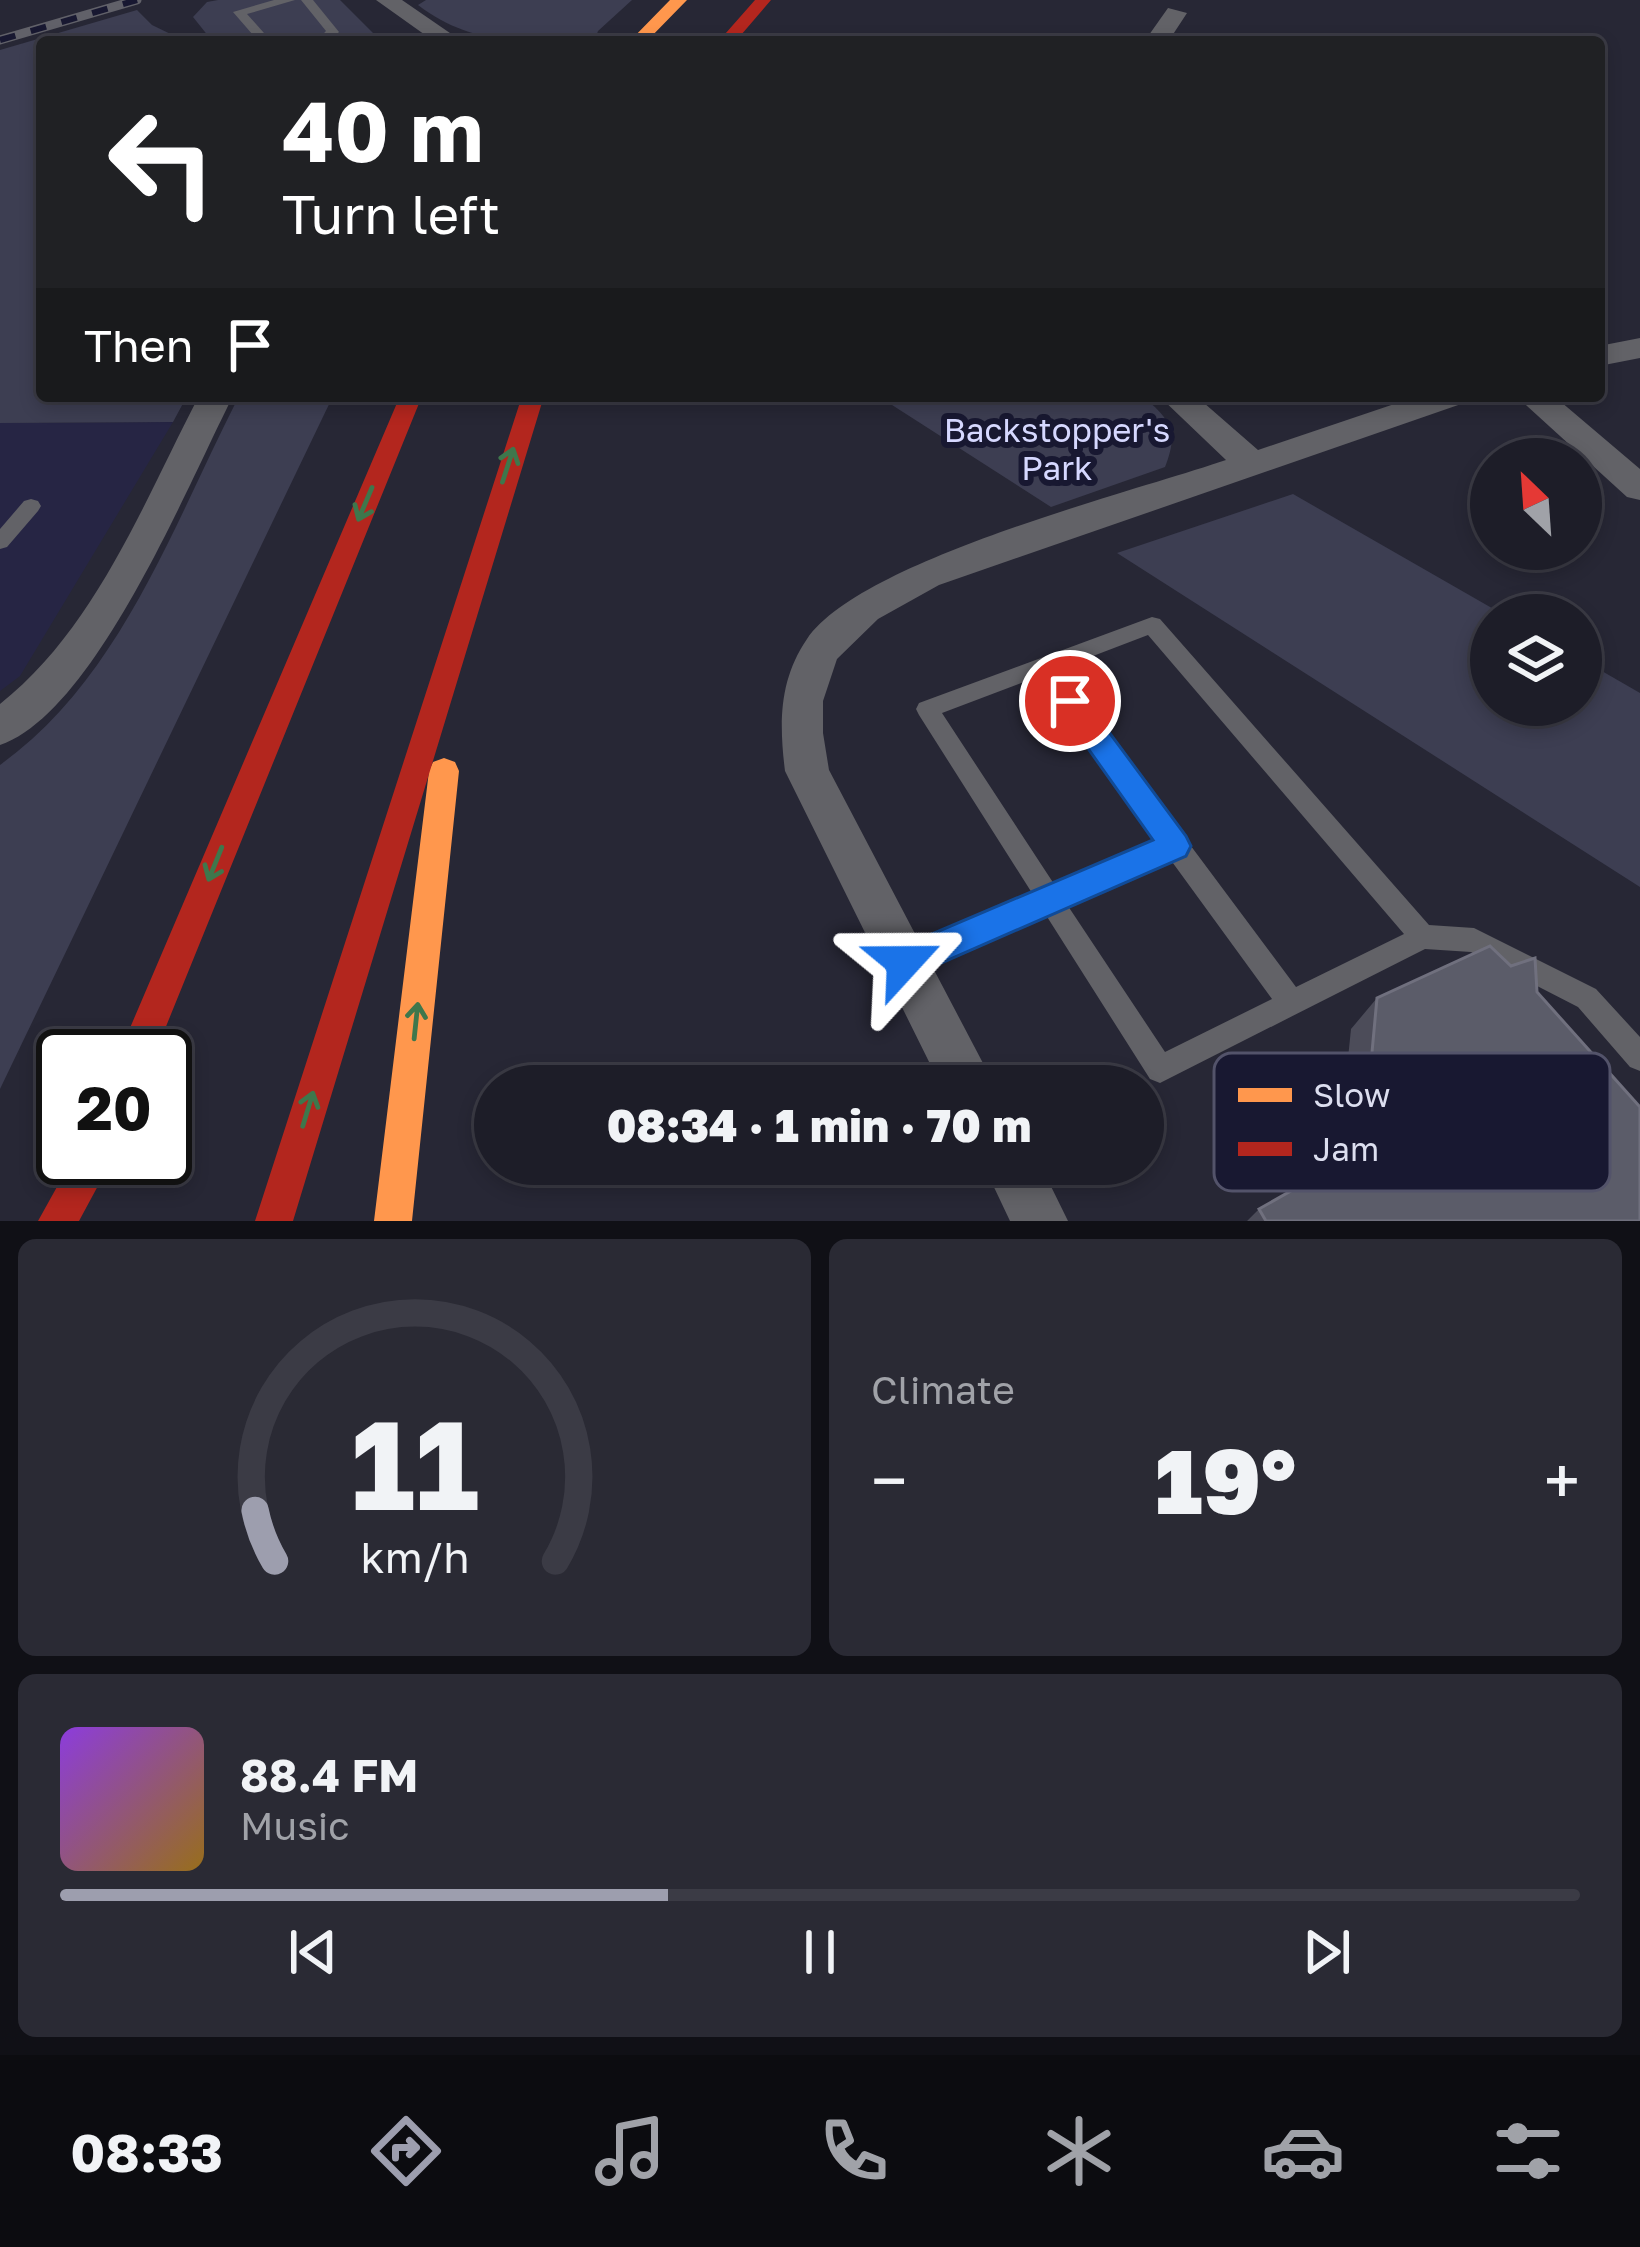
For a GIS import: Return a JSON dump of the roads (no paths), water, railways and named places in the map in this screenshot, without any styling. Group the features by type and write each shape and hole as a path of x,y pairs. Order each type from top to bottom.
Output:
{"highway":[{"path":"643,36 679,0"},
{"path":"731,36 763,0"},
{"path":"147,1029 408,402"},
{"path":"274,1221 531,402"},
{"path":"393,1221 461,615"},
{"path":"57,1221 78,1185"},
{"path":"68,1221 83,1185"}],"street":[{"path":"388,0 433,36"},
{"path":"1160,36 1176,13"},
{"path":"1605,355 1640,347"},
{"path":"0,728 26,710 75,658 213,402"},
{"path":"1183,402 1252,464"},
{"path":"958,1065 807,771 799,732 808,667 828,639 880,596 1433,402"},
{"path":"1539,402 1640,488"},
{"path":"1021,1185 1040,1221"}],"lane":[{"path":"261,36 239,12 289,0"},
{"path":"307,0 333,32 328,36"},
{"path":"0,542 32,506"},
{"path":"1423,937 1152,625 928,709 1160,1069 1423,937 1474,940 1587,998 1640,1057"},
{"path":"1044,665 1292,1003"},
{"path":"904,962 1175,846"}],"railway":[{"path":"0,40 137,0"}],"park label":[{"name":"Backstopper's Park","path":"1057,449"}]}
